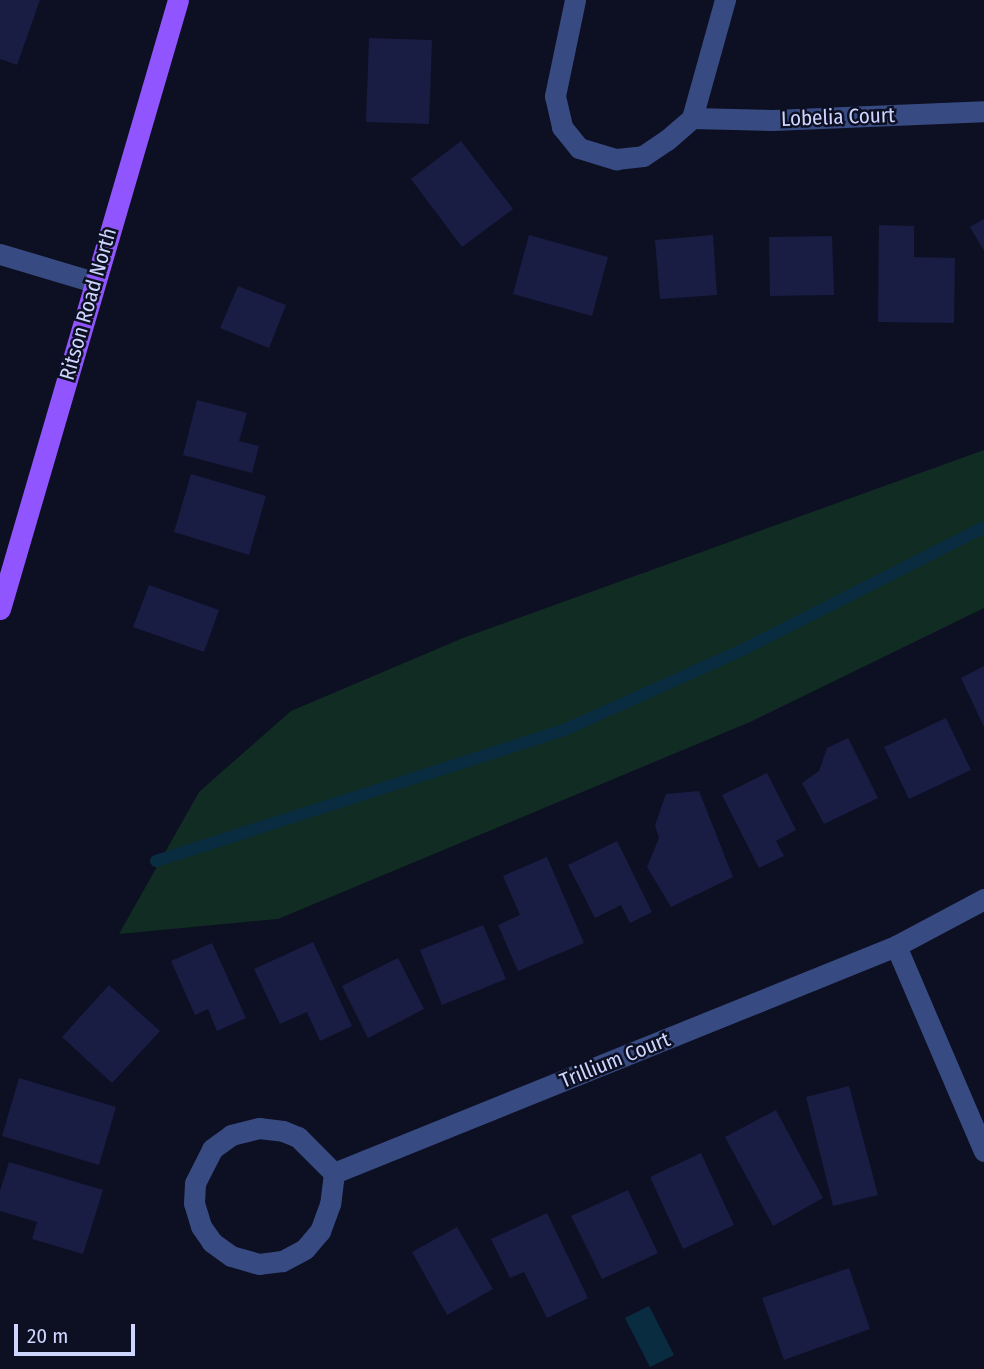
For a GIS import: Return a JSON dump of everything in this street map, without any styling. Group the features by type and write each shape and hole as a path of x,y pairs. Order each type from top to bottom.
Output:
{"main road":[{"name":"Ritson Road North","path":"0,609 177,0"}],"street":[{"path":"575,0 555,96 562,127 579,148 616,159 643,156 692,118 725,0"},
{"name":"Lobelia Court","path":"692,118 773,120 984,111"},
{"path":"0,254 94,282"},
{"name":"Trillium Court","path":"334,1173 896,946 984,899"},
{"path":"896,946 984,1151"},
{"path":"259,1128 283,1131 298,1138 334,1173 330,1204 320,1231 305,1249 282,1261 259,1264 231,1256 212,1242 201,1226 194,1203 195,1183 212,1149 231,1135 259,1128"}],"green space":[{"path":"984,450 984,608 750,722 278,919 119,934 199,792 291,711 463,638"}],"water":[{"path":"649,1306 674,1355 650,1367 625,1318"}],"building":[{"path":"0,0 40,0 17,65 0,59"},
{"path":"369,38 432,40 429,124 366,122"},
{"path":"461,141 513,209 462,247 411,179"},
{"path":"984,219 984,251 970,227"},
{"path":"879,225 914,226 914,257 955,258 954,323 878,322"},
{"path":"529,235 608,257 592,316 513,294"},
{"path":"713,235 717,295 660,299 655,240"},
{"path":"832,236 834,295 770,296 769,237"},
{"path":"238,286 286,305 269,348 220,328"},
{"path":"197,400 247,413 239,441 259,446 252,473 183,455"},
{"path":"191,474 266,496 249,555 174,532"},
{"path":"149,585 219,610 204,652 133,627"},
{"path":"984,666 984,727 961,678"},
{"path":"946,718 971,770 909,799 884,747"},
{"path":"848,738 878,798 824,824 802,783 819,771 827,748"},
{"path":"767,773 796,830 776,841 784,856 759,868 722,795"},
{"path":"699,791 733,877 671,907 647,867 659,838 655,825 666,794"},
{"path":"617,841 652,912 630,923 621,905 595,918 568,865"},
{"path":"547,857 584,943 518,971 498,925 520,915 503,876"},
{"path":"483,925 506,979 442,1005 420,950"},
{"path":"313,942 352,1026 320,1041 307,1012 280,1024 254,969"},
{"path":"212,943 246,1018 217,1031 208,1009 195,1015 171,961"},
{"path":"398,958 424,1009 368,1038 342,986"},
{"path":"109,985 160,1031 112,1083 62,1037"},
{"path":"19,1078 116,1107 99,1165 2,1136"},
{"path":"849,1086 878,1195 833,1206 806,1097"},
{"path":"776,1110 823,1198 773,1226 725,1137"},
{"path":"701,1153 734,1225 683,1249 650,1177"},
{"path":"9,1162 103,1190 83,1254 32,1239 37,1222 0,1211 0,1191"},
{"path":"628,1190 658,1253 602,1279 571,1216"},
{"path":"547,1213 588,1298 547,1318 524,1272 510,1278 491,1239"},
{"path":"457,1227 493,1289 447,1315 412,1252"},
{"path":"849,1268 870,1329 784,1360 762,1298"}],"waterway":[{"path":"156,861 562,731 742,650 984,527"}]}
